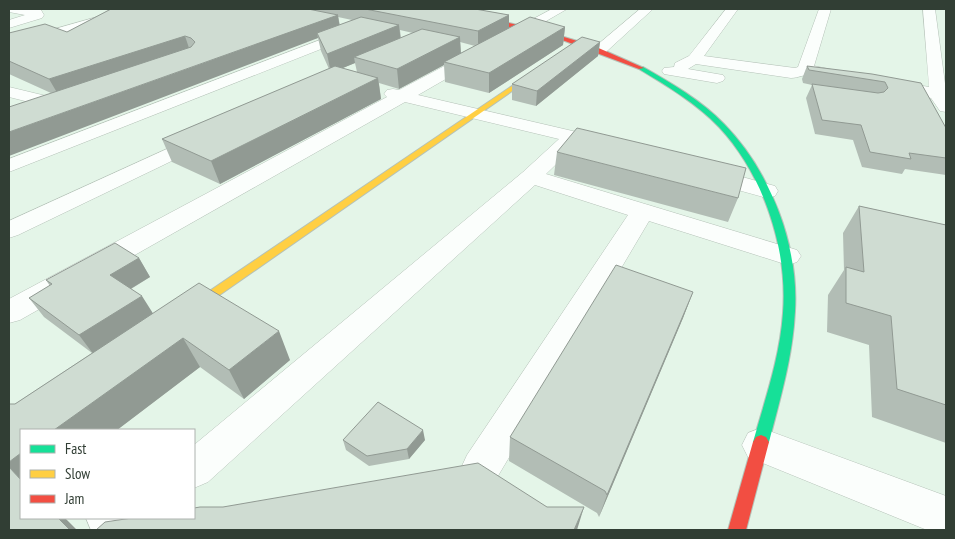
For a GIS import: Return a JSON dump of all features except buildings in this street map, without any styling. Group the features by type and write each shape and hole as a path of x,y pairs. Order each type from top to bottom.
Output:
{"street":[{"path":"9,24 38,15 12,9"},
{"path":"9,46 127,12 184,9"},
{"path":"439,9 530,27 601,49 665,74 794,89"},
{"path":"474,15 486,9"},
{"path":"9,312 402,97 468,51 530,27 561,9"},
{"path":"601,49 647,9"},
{"path":"665,74 694,59 732,9"},
{"path":"694,59 799,73 805,69 825,9"},
{"path":"805,69 944,99 925,9 946,12"},
{"path":"9,166 366,29 335,22"},
{"path":"564,53 580,42"},
{"path":"172,322 549,64"},
{"path":"665,74 727,132 755,169 767,191 788,256 790,294 787,338 761,445 737,530"},
{"path":"374,89 602,144"},
{"path":"9,92 57,104"},
{"path":"33,113 75,98"},
{"path":"9,230 222,129"},
{"path":"195,468 530,177 574,136"},
{"path":"684,168 767,191"},
{"path":"530,177 788,256"},
{"path":"481,468 643,212"},
{"path":"761,445 946,517"},
{"path":"443,475 481,468 514,489"},
{"path":"110,519 132,527"}],"traffic: fast":[{"path":"641,68 693,101 721,125 735,141 760,181 778,227 789,273 789,313 780,369 761,442"}],"traffic: slow":[{"path":"184,314 542,68"}],"traffic: jam":[{"path":"439,9 567,39 641,68"},
{"path":"737,530 761,442"}]}
